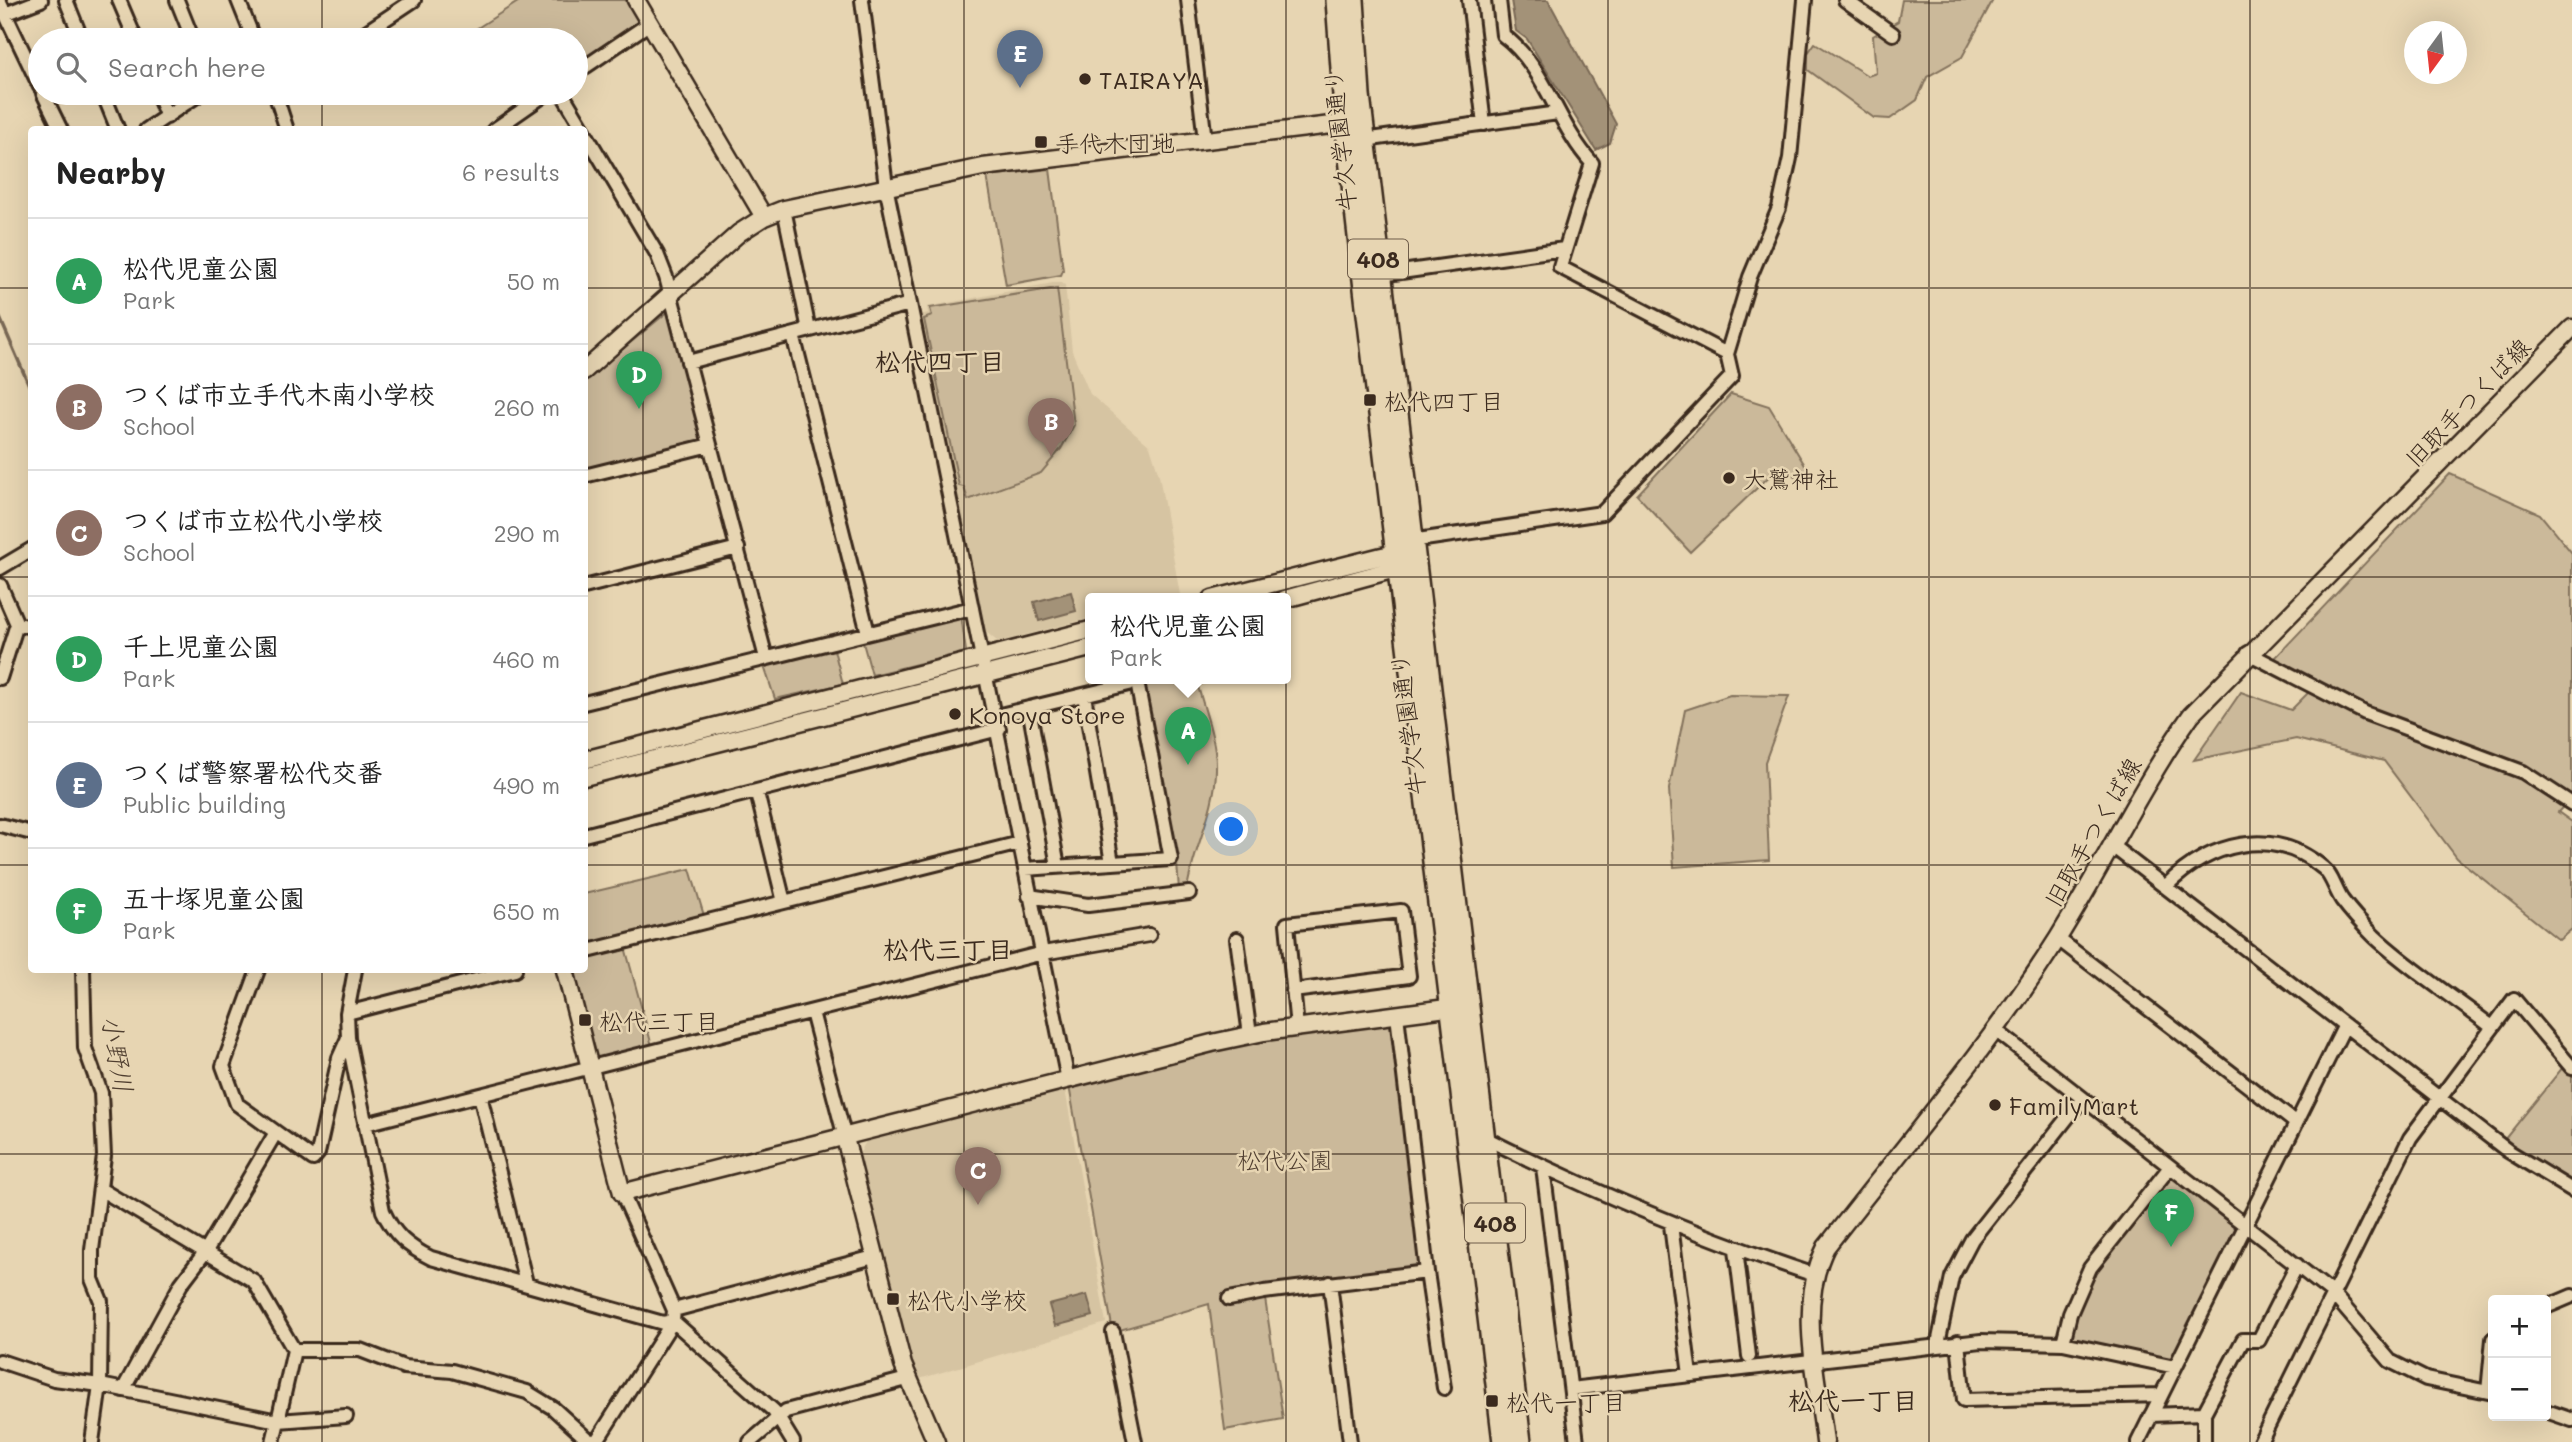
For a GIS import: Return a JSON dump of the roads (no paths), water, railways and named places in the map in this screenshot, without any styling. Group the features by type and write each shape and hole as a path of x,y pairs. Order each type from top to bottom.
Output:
{"highway":[{"name":"牛久学園通り","path":"1337,0 1380,275 1405,556"},
{"name":"牛久学園通り","path":"1353,0 1358,128 1405,556 1459,1006 1504,1442"},
{"name":"牛久学園通り","path":"1459,1006 1485,1138 1520,1442"}],"street":[{"path":"28,61 3,8 41,0"},
{"path":"66,0 77,28"},
{"path":"119,0 131,28"},
{"path":"177,0 188,28"},
{"path":"238,0 249,28"},
{"path":"372,28 414,0"},
{"path":"636,0 764,217"},
{"path":"862,0 886,186 1068,1080"},
{"path":"1188,0 1205,140"},
{"path":"1469,0 1484,124"},
{"path":"1499,0 1503,34 1519,47 1534,67 1572,141 1592,163 1560,267 1727,354"},
{"path":"1239,593 1602,513 1732,376 1727,354 1750,276 1779,208 1790,158 1805,0"},
{"path":"1845,0 1893,34"},
{"path":"588,65 650,23"},
{"path":"49,105 59,126"},
{"path":"108,105 116,126"},
{"path":"162,105 167,117"},
{"path":"152,126 184,105"},
{"path":"280,105 286,126"},
{"path":"500,126 530,105"},
{"path":"569,105 582,126"},
{"path":"588,367 739,233 764,217 784,209 983,167 1205,140 1358,128 1484,124 1558,113"},
{"path":"588,137 657,254 671,295 766,658"},
{"path":"784,209 809,330"},
{"path":"1380,275 1564,249"},
{"path":"688,362 910,304"},
{"name":"旧取手つくば線","path":"1825,1442 1810,1316 1815,1275 1826,1247 1994,1029 2057,938 2156,764 2190,715 2248,653 2572,328"},
{"path":"793,335 868,633"},
{"path":"588,475 710,445"},
{"path":"588,586 738,548"},
{"path":"0,568 28,552"},
{"path":"1291,597 1405,556"},
{"path":"0,585 17,624 0,678"},
{"path":"588,702 972,608"},
{"path":"17,624 28,626"},
{"path":"588,759 1085,632"},
{"path":"588,776 1085,649"},
{"path":"2248,653 2365,713 2523,772 2572,804"},
{"path":"588,834 757,793 997,722 1029,708 1129,684"},
{"path":"1025,869 1171,859 1137,684"},
{"path":"1084,695 1112,863"},
{"path":"1029,708 1058,866"},
{"path":"757,793 784,902"},
{"path":"0,825 28,832"},
{"path":"588,951 1020,843"},
{"path":"2166,886 2184,868 2209,853 2235,845 2261,843 2295,850 2325,869 2341,899 2375,936 2493,1027"},
{"path":"2111,845 2508,1151 2572,1190"},
{"path":"1029,896 1088,905 1189,893"},
{"path":"1293,991 1409,976 1401,911 1287,924 1293,991 1297,1028"},
{"path":"365,1124 1043,953 1149,934"},
{"path":"2057,938 2296,1123"},
{"path":"1237,939 1250,1035"},
{"path":"83,973 85,1048 101,1093 104,1156 92,1279 101,1300 100,1385 92,1442"},
{"path":"257,973 223,1066 237,1104 275,1135 313,1159 318,1153 343,1044 348,1038"},
{"path":"354,973 347,1013 348,1038 383,1210 391,1229 402,1241 431,1258 663,1323 673,1316 874,1257"},
{"path":"347,1013 503,973"},
{"path":"566,973 622,1193 673,1316 778,1418 793,1442"},
{"path":"2260,1442 2410,1138 2514,999 2572,1068"},
{"path":"622,1193 1250,1035 1459,1006"},
{"path":"811,1012 907,1379 936,1442"},
{"path":"1397,1015 1427,1272 1444,1388"},
{"path":"2138,1442 2345,1026"},
{"path":"1994,1029 2332,1293 2390,1361 2426,1379 2488,1391"},
{"path":"480,1095 526,1283"},
{"path":"1938,1344 1952,1277 1972,1239 2082,1099"},
{"path":"123,1390 181,1284 206,1251 275,1135"},
{"path":"1485,1138 1671,1225 1815,1275"},
{"path":"1543,1167 1577,1442"},
{"path":"2063,1343 2073,1306 2090,1268 2170,1167"},
{"path":"100,1189 254,1281 294,1350 273,1442"},
{"path":"1671,1225 1690,1375"},
{"path":"1736,1249 1749,1356"},
{"path":"2204,1442 2204,1413 2243,1340 2259,1340 2297,1265"},
{"path":"1229,1299 1330,1283 1427,1272"},
{"path":"1330,1283 1350,1442"},
{"path":"2551,1305 2572,1296"},
{"path":"294,1350 360,1350 404,1367 452,1371 527,1392 553,1408 595,1442 673,1316"},
{"path":"1113,1332 1135,1442"},
{"path":"1958,1342 1964,1401 2161,1395"},
{"path":"1571,1389 1958,1342 2063,1343 2175,1367"},
{"path":"0,1361 54,1379 100,1385 278,1421 346,1416"},
{"path":"750,1442 786,1411 907,1379"},
{"path":"2151,1415 2204,1413"},
{"path":"2551,1413 2572,1420"}],"waterway":[{"name":"小野川","path":"0,318 28,383"},
{"name":"小野川","path":"104,1086 108,1092 109,1126"},
{"name":"小野川","path":"108,1188 109,1162"}],"place":[{"name":"TAIRAYA","path":"1085,79"},
{"name":"つくば警察署松代交番","path":"1020,88"},
{"name":"手代木団地","path":"1041,142"},
{"name":"松代四丁目","path":"1370,400"},
{"name":"千上児童公園","path":"639,409"},
{"name":"つくば市立手代木南小学校","path":"1051,456"},
{"name":"大鷲神社","path":"1729,478"},
{"name":"Konoya Store","path":"955,714"},
{"name":"松代児童公園","path":"1188,765"},
{"name":"松代三丁目","path":"585,1020"},
{"name":"FamilyMart","path":"1995,1105"},
{"name":"つくば市立松代小学校","path":"978,1205"},
{"name":"五十塚児童公園","path":"2171,1247"},
{"name":"松代小学校","path":"893,1299"},
{"name":"松代一丁目","path":"1492,1401"}],"district":[{"name":"松代四丁目","path":"940,361"},
{"name":"松代三丁目","path":"948,949"},
{"name":"松代一丁目","path":"1853,1400"}],"park label":[{"name":"松代公園","path":"1285,1159"}]}
